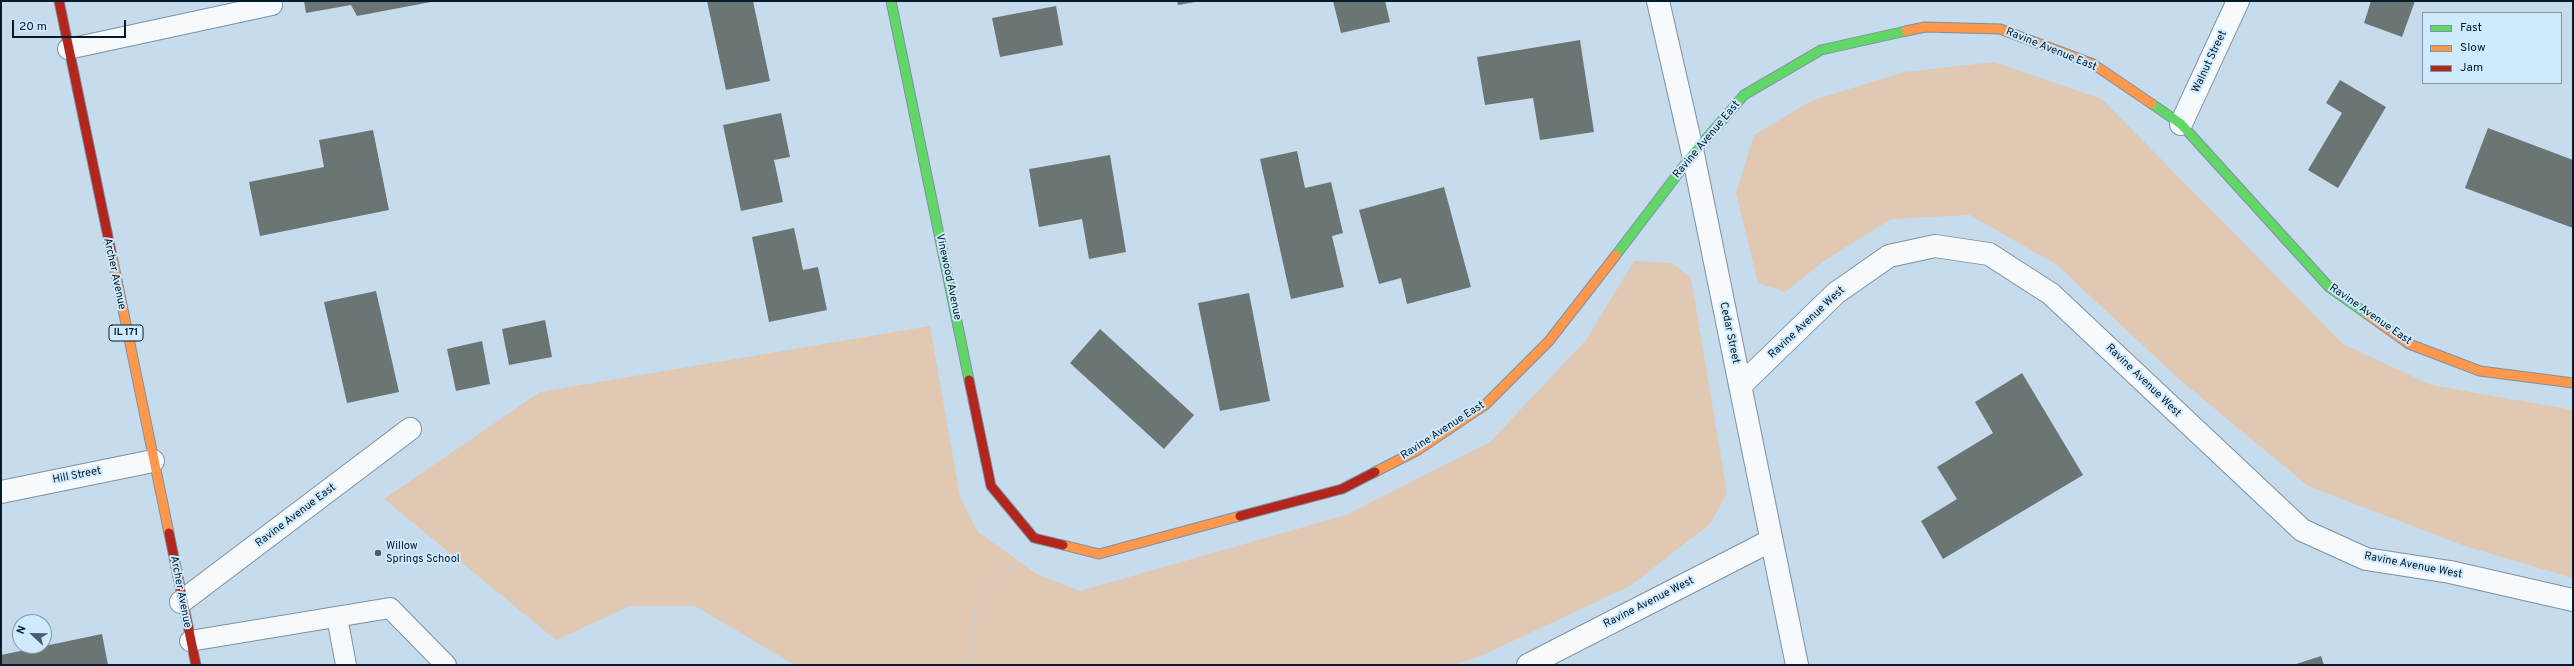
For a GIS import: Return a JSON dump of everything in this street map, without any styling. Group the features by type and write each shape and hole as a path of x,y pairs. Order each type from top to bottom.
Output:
{"street":[{"name":"Archer Avenue","path":"59,1 181,602 196,665"},
{"name":"Vinewood Avenue","path":"890,1 991,486 1034,538"},
{"name":"Cedar Street","path":"1658,1 1693,154 1770,541 1797,665"},
{"name":"Walnut Street","path":"2181,124 2238,1"},
{"name":"Ravine Avenue East","path":"1034,538 1099,554 1342,488 1418,450 1485,405 1549,341 1693,154 1744,95 1821,50 1925,27 2000,30 2092,64 2181,124 2329,288 2409,344 2480,371 2573,383"},
{"name":"Ravine Avenue West","path":"1740,386 1836,293 1889,256 1935,246 1989,254 2052,294 2302,530 2366,560 2450,572 2573,600"},
{"name":"Ravine Avenue East","path":"181,602 410,429"},
{"name":"Hill Street","path":"1,492 153,461"},
{"name":"Ravine Avenue West","path":"1528,665 1770,541"}],"lane":[{"path":"68,49 272,5"},
{"path":"190,641 390,608 446,665"},
{"path":"337,617 346,665"}],"path":[{"path":"968,665 976,609 1034,538"}],"shaded area":[{"path":"1994,62 2102,99 2343,344 2431,385 2573,410 2573,578 2465,546 2308,486 2179,379 2057,265 1970,215 1891,219 1824,261 1785,292 1758,283 1736,193 1754,135 1813,100 1905,72"},
{"path":"1634,261 1672,263 1691,278 1727,493 1710,524 1630,586 1483,655 1454,665 795,665 695,606 630,606 556,640 384,499 540,392 930,326 960,497 978,532 1038,575 1080,591 1346,515 1490,442 1586,340"}],"building":[{"path":"304,1 431,2 357,16 351,5 306,13"},
{"path":"707,1 753,1 770,81 726,90"},
{"path":"1177,1 1194,1 1195,2 1178,5"},
{"path":"1333,1 1385,1 1390,22 1341,33"},
{"path":"2371,1 2415,1 2402,37 2364,23"},
{"path":"1056,6 1063,45 1000,57 992,18"},
{"path":"1580,40 1594,132 1540,140 1533,98 1485,105 1477,57"},
{"path":"2340,80 2386,107 2338,188 2308,170 2342,113 2326,103"},
{"path":"781,113 790,157 774,160 783,202 741,211 723,125"},
{"path":"2488,128 2573,160 2573,228 2465,188"},
{"path":"373,130 389,210 260,236 249,182 324,167 319,140"},
{"path":"1297,151 1305,188 1331,182 1343,233 1332,236 1344,287 1291,299 1260,159"},
{"path":"1110,155 1126,252 1089,259 1082,219 1039,227 1029,169"},
{"path":"1444,187 1471,287 1407,304 1401,278 1379,284 1359,210"},
{"path":"794,228 803,270 818,267 827,310 769,322 752,237"},
{"path":"376,291 399,392 347,403 324,302"},
{"path":"1249,293 1270,401 1220,411 1198,303"},
{"path":"545,320 552,357 509,365 502,329"},
{"path":"1100,329 1194,415 1164,449 1070,363"},
{"path":"482,341 490,384 456,391 447,349"},
{"path":"2022,373 2083,475 1943,559 1921,521 1957,499 1937,467 1993,433 1975,402"},
{"path":"102,634 108,665 1,665 1,655 12,653 12,654 52,654 52,644"},
{"path":"2321,656 2324,665 2293,665"}],"traffic: fast":[{"path":"891,1 969,380"},
{"path":"1616,255 1693,154 1744,95 1821,50 1906,31"},
{"path":"2152,104 2181,124 2329,287 2367,314"}],"traffic: slow":[{"path":"1906,31 1925,27 2000,29 2093,64 2152,104"},
{"path":"1375,472 1418,450 1485,405 1549,341 1616,255"},
{"path":"112,256 169,533"},
{"path":"2367,314 2409,344 2480,371 2573,383"},
{"path":"1063,545 1099,554 1240,516"}],"traffic: jam":[{"path":"59,1 112,256"},
{"path":"969,380 991,486 1034,538 1063,545"},
{"path":"1240,516 1342,489 1375,472"},
{"path":"169,533 196,665"}],"place":[{"name":"Willow Springs School","path":"378,553"}]}
